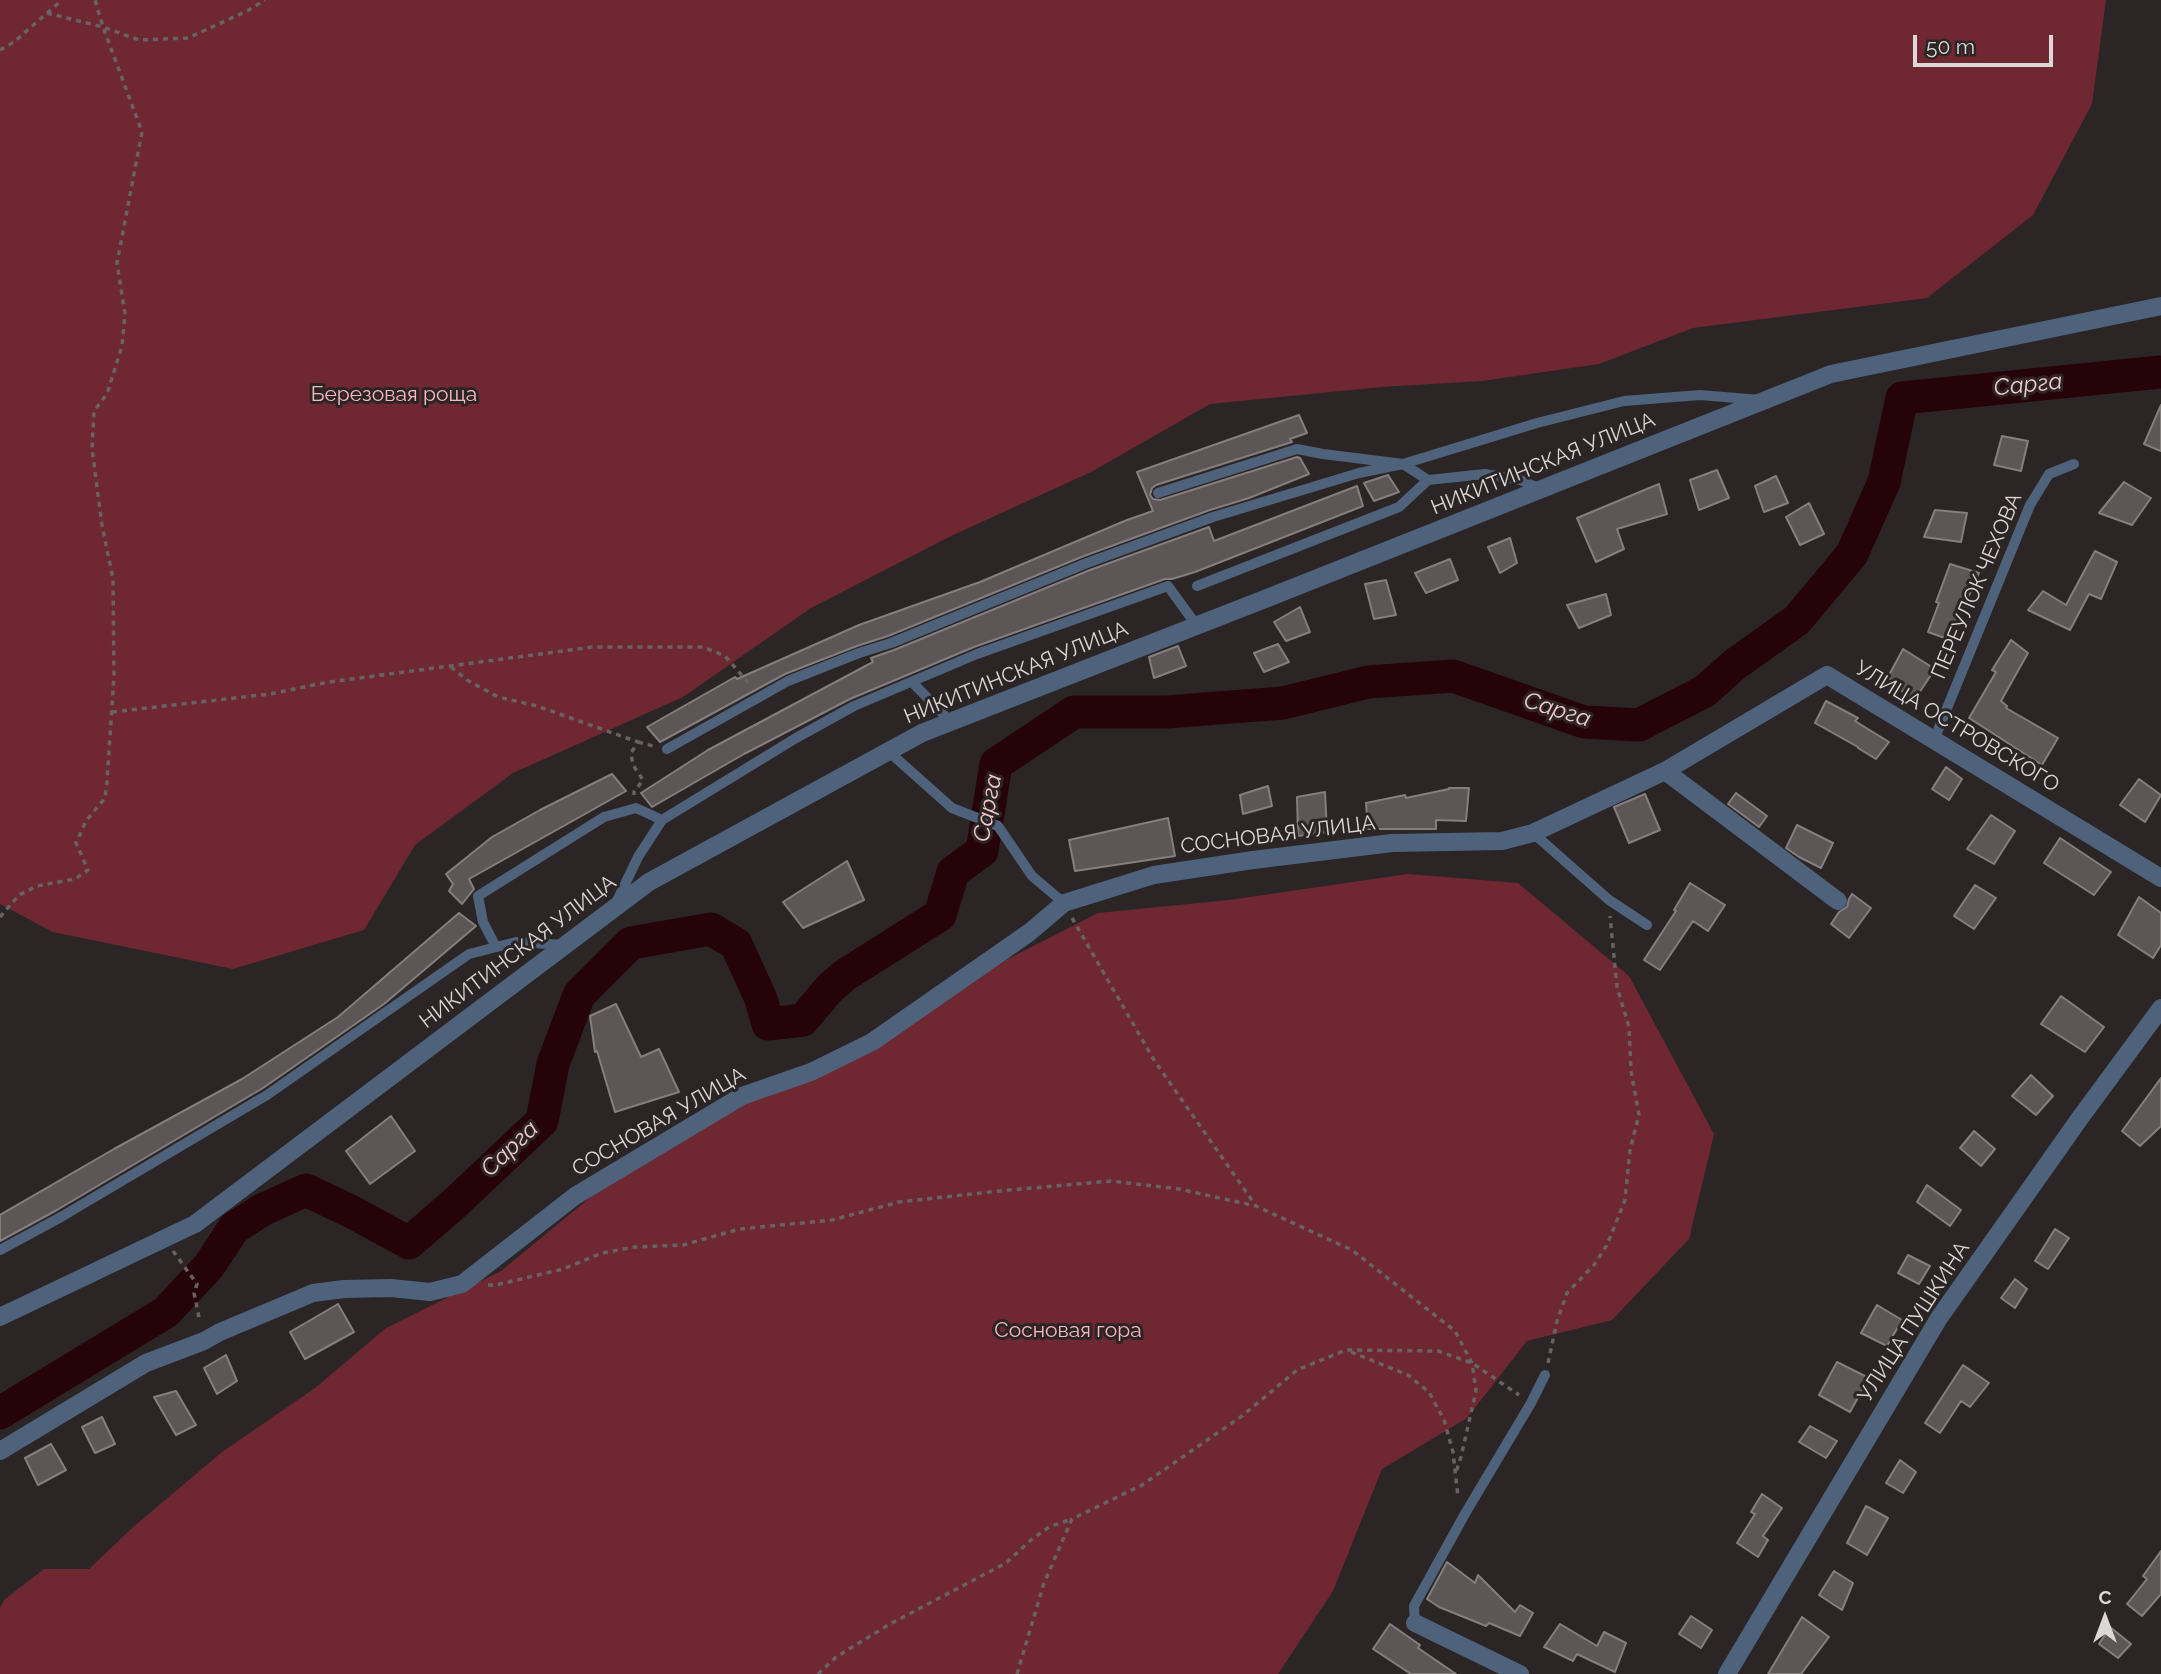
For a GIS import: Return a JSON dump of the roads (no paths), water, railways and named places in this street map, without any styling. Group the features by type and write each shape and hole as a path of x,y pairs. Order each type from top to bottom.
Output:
{"street":[{"name":"НИКИТИНСКАЯ УЛИЦА","path":"0,1317 195,1224 649,882 922,733 1831,374 2161,306"},
{"name":"УЛИЦА ОСТРОВСКОГО","path":"1502,841 1533,832 1665,771 1827,675 2161,878"},
{"path":"1665,771 1838,901"},
{"name":"СОСНОВАЯ УЛИЦА","path":"0,1451 145,1363 204,1341 313,1293 355,1288 430,1292 462,1284 575,1196 742,1096 811,1072 872,1042 1030,932 1064,903 1154,875 1241,862 1392,844 1502,841"},
{"name":"УЛИЦА ПУШКИНА","path":"1727,1674 1939,1318 2161,1008"},
{"path":"1415,1623 1520,1674"}],"lane":[{"path":"667,749 800,676 891,643 1087,563 1213,517 1359,473 1403,464 1624,401 1700,395 1766,400"},
{"path":"1158,493 1297,449 1403,464 1428,480"},
{"name":"ПЕРЕУЛОК ЧЕХОВА","path":"1934,740 2030,505 2049,474 2074,464"},
{"path":"1197,586 1399,507 1428,480 1485,474 1520,480 1542,489"},
{"path":"615,907 639,857 662,820 796,738 855,706 977,654 1168,586 1197,626"},
{"path":"912,682 951,722"},
{"path":"888,751 953,808 998,826 1032,876 1064,903"},
{"path":"496,947 483,922 478,896 604,817 636,808 662,820"},
{"path":"1533,832 1609,900 1647,925"},
{"path":"0,1250 72,1211 267,1095 469,954 516,942 565,945"},
{"path":"1415,1623 1414,1606 1465,1512 1531,1404 1545,1375"}],"waterway":[{"name":"Сарга","path":"0,1413 166,1312 209,1266 234,1228 262,1210 306,1190 409,1243 542,1121 553,1064 579,995 631,943 711,929 736,944 761,999 768,1024 803,1020 829,989 845,975 940,915 953,872 982,851 996,764 1074,712 1166,712 1283,703 1368,682 1453,676 1584,722 1639,725 1705,691 1734,665 1797,620 1852,554 1884,482 1902,398 2161,372"}],"park label":[{"name":"Березовая роща","path":"394,395"},
{"name":"Сосновая гора","path":"1068,1331"}]}
